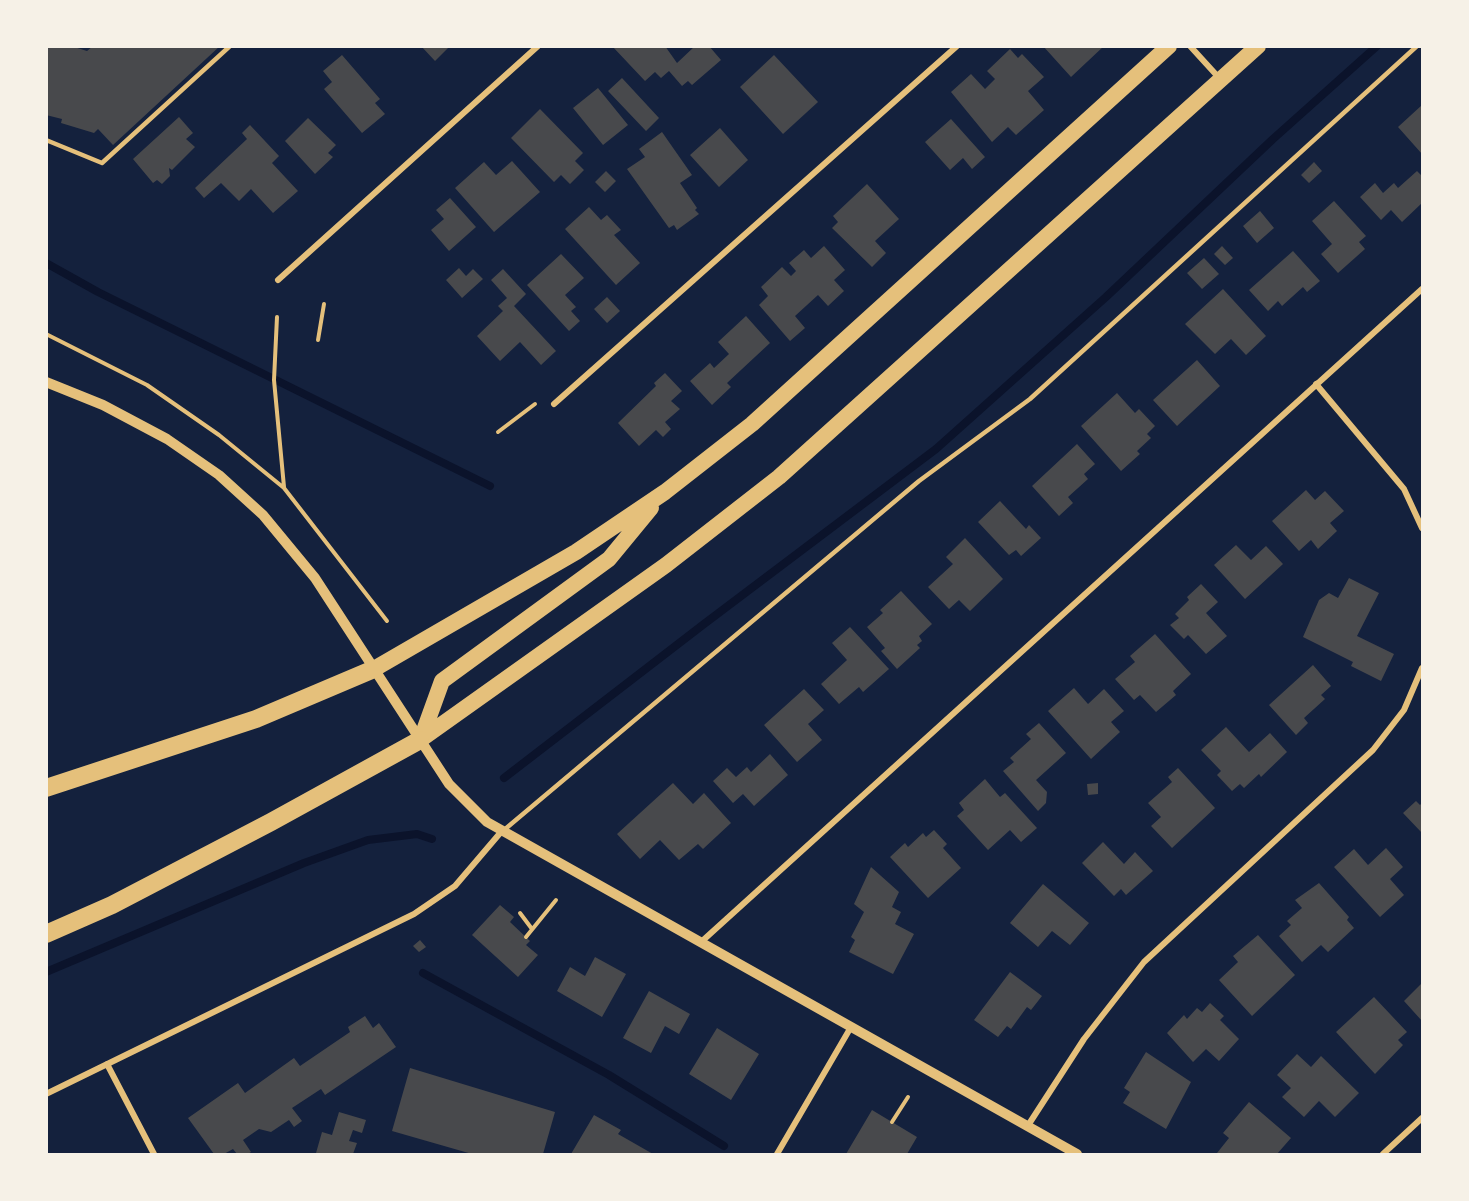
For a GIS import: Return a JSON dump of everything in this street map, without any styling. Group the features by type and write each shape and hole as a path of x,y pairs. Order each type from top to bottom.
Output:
{"highway":[{"path":"46,788 256,719 374,669 576,552 665,492 752,423 1169,46"},
{"path":"46,934 112,905 420,740 666,565 779,477 1258,46"},
{"path":"420,740 442,681 609,559 665,492"}],"street":[{"path":"278,280 538,46"},
{"path":"554,404 957,46"},
{"path":"1190,46 1221,80"},
{"path":"700,942 1422,289"},
{"path":"46,382 103,405 167,439 242,494 300,557 454,791 475,813 501,832 1077,1155"},
{"path":"1316,384 1404,489 1422,528"},
{"path":"1027,1127 1084,1039 1138,969 1189,917 1373,750 1404,710 1422,668"},
{"path":"46,1094 414,914 456,886 501,832"},
{"path":"777,1155 851,1027"},
{"path":"107,1064 154,1155"},
{"path":"1383,1155 1422,1118"}],"lane":[{"path":"46,140 102,163 230,46"},
{"path":"501,832 919,481 1030,399 1417,46"}],"path":[{"path":"318,340 324,304"},
{"path":"277,317 274,380 284,488"},
{"path":"498,432 536,405"},
{"path":"526,937 556,900"},
{"path":"520,912 532,929"},
{"path":"892,1122 908,1097"}],"building":[{"path":"46,46 71,46 87,51 93,46 220,46 113,145 98,129 94,133 61,123 62,119 46,115"},
{"path":"421,46 450,46 435,61"},
{"path":"612,46 665,46 677,63 695,46 709,46 721,60 692,85 688,81 682,86 669,71 661,78 655,72 645,81"},
{"path":"1043,46 1104,46 1071,77"},
{"path":"1010,49 1018,58 1022,54 1044,77 1028,91 1044,110 1016,135 1008,127 992,142 951,92 971,74 985,89 995,79 987,71"},
{"path":"342,55 380,99 375,103 385,114 362,133 324,89 332,82 323,71"},
{"path":"774,55 818,102 783,134 740,87"},
{"path":"622,78 659,118 646,131 608,91"},
{"path":"598,88 628,125 603,145 573,108"},
{"path":"1422,105 1422,154 1398,127"},
{"path":"540,109 583,153 575,161 584,170 570,184 561,175 554,182 511,138"},
{"path":"179,117 193,133 186,139 195,147 172,170 169,168 170,176 162,184 157,180 153,183 133,159"},
{"path":"308,118 336,145 328,153 333,157 315,174 285,141"},
{"path":"951,119 985,157 972,169 963,158 950,170 925,142"},
{"path":"250,125 279,156 272,163 298,191 273,213 251,189 239,201 221,183 204,198 195,188 247,139 242,133"},
{"path":"720,128 748,160 719,187 690,155"},
{"path":"662,132 692,175 680,183 699,214 677,230 674,225 669,228 627,169 645,157 639,149"},
{"path":"512,161 540,192 494,232 455,188 484,162 496,175"},
{"path":"1314,162 1322,171 1309,183 1301,175"},
{"path":"606,171 616,181 605,192 595,182"},
{"path":"1417,171 1422,176 1422,203 1402,222 1391,210 1381,220 1360,197 1375,183 1383,193 1394,183 1398,188"},
{"path":"867,184 899,219 875,241 886,253 872,267 832,228 838,222 833,216"},
{"path":"450,198 476,227 449,251 431,230 444,219 436,210"},
{"path":"1334,201 1366,236 1359,242 1365,249 1338,273 1321,254 1332,244 1312,221"},
{"path":"589,207 601,220 607,215 621,230 614,235 640,263 616,285 565,229"},
{"path":"1260,211 1274,228 1257,243 1243,226"},
{"path":"824,246 845,270 834,280 844,291 828,306 818,295 795,316 805,328 790,341 759,305 768,296 761,287 782,267 791,276 796,271 789,263 804,250 811,258"},
{"path":"1222,246 1233,258 1225,265 1214,254"},
{"path":"1293,251 1320,281 1307,292 1303,287 1282,306 1278,301 1268,311 1249,290"},
{"path":"561,254 584,278 565,295 576,307 571,311 580,321 569,331 527,285"},
{"path":"1204,258 1219,274 1202,289 1187,273"},
{"path":"459,268 466,276 473,269 483,279 462,298 446,280"},
{"path":"503,269 526,294 514,306 556,351 541,365 520,342 500,361 477,336 503,311 498,306 507,298 491,280"},
{"path":"1223,289 1266,336 1246,355 1231,339 1215,354 1185,324"},
{"path":"607,297 620,311 607,323 594,309"},
{"path":"746,316 770,343 727,383 731,387 712,405 690,381 710,363 714,368 729,354 718,342"},
{"path":"1197,360 1220,386 1177,426 1153,400"},
{"path":"665,373 682,391 671,401 680,409 665,422 671,429 663,437 656,430 639,446 618,423 656,386 654,383"},
{"path":"1117,393 1135,413 1139,409 1155,426 1147,434 1151,438 1137,451 1140,454 1121,471 1081,426"},
{"path":"1077,444 1095,464 1084,474 1088,479 1068,497 1073,503 1059,516 1032,486"},
{"path":"1306,490 1315,500 1325,491 1344,511 1330,523 1337,531 1318,549 1311,540 1299,551 1272,521"},
{"path":"1000,501 1026,529 1029,525 1041,538 1021,556 1016,550 1009,555 978,522"},
{"path":"965,538 1003,579 970,611 959,600 949,609 928,587 953,564 946,557"},
{"path":"1236,545 1251,560 1266,546 1283,564 1245,599 1214,565"},
{"path":"1349,578 1379,593 1357,636 1394,654 1381,681 1351,666 1353,662 1303,637 1319,600 1329,593 1338,598"},
{"path":"1201,584 1218,602 1206,613 1227,636 1206,654 1188,635 1184,639 1170,625 1179,618 1175,614 1189,600 1187,597"},
{"path":"901,591 932,624 919,636 922,641 917,645 920,648 897,669 881,651 885,648 867,627 883,613 880,610"},
{"path":"850,627 889,669 863,692 859,687 839,704 821,684 847,660 832,643"},
{"path":"1155,634 1191,674 1173,691 1176,695 1156,712 1140,695 1134,700 1115,679 1135,662 1130,656"},
{"path":"1313,665 1331,686 1321,695 1325,699 1304,718 1308,723 1296,735 1269,705"},
{"path":"1074,688 1088,704 1104,689 1124,711 1111,722 1120,732 1091,759 1048,711"},
{"path":"804,689 824,710 808,724 822,740 797,762 764,725"},
{"path":"1039,723 1066,753 1036,780 1047,792 1046,803 1038,811 1003,771 1014,762 1010,758 1031,739 1026,734"},
{"path":"1226,727 1249,752 1270,733 1287,752 1261,777 1259,774 1244,788 1240,784 1232,791 1217,775 1221,771 1201,750"},
{"path":"770,754 788,775 754,806 743,794 733,803 713,781 727,768 736,777 747,767 751,772"},
{"path":"1178,768 1215,808 1172,848 1151,826 1161,817 1148,803 1172,782 1168,777"},
{"path":"985,779 1000,797 1005,793 1037,828 1021,842 1010,830 988,850 957,816 964,810 959,803"},
{"path":"673,783 693,804 704,793 731,823 703,849 698,844 679,860 660,840 640,859 617,834"},
{"path":"1098,783 1098,794 1088,795 1087,784"},
{"path":"1416,801 1420,805 1422,803 1422,833 1403,813"},
{"path":"934,830 947,844 943,848 961,868 928,898 890,857 905,843 908,847 923,833 926,837"},
{"path":"1103,842 1124,864 1135,852 1153,871 1126,895 1121,889 1114,896 1082,863"},
{"path":"1386,848 1403,867 1390,879 1404,895 1380,917 1334,867 1354,849 1368,865"},
{"path":"871,867 899,892 892,907 901,912 895,924 914,934 893,974 849,952 855,940 851,937 864,912 854,904"},
{"path":"1319,883 1349,917 1347,920 1354,928 1328,952 1321,945 1302,962 1279,936 1291,925 1287,921 1302,908 1295,900"},
{"path":"1043,884 1089,923 1070,945 1052,931 1038,947 1010,923"},
{"path":"500,905 514,917 510,922 530,941 526,945 538,955 518,977 472,935"},
{"path":"1258,935 1295,975 1252,1016 1219,980 1238,962 1233,956"},
{"path":"420,940 426,947 419,952 413,946"},
{"path":"595,957 626,974 602,1017 557,991 570,967 585,976"},
{"path":"1010,972 1042,996 1031,1010 1027,1007 1011,1029 1007,1026 998,1037 974,1020"},
{"path":"1422,983 1422,1021 1404,1001"},
{"path":"649,991 690,1014 679,1034 665,1026 651,1053 623,1038"},
{"path":"1374,997 1407,1032 1398,1040 1403,1045 1375,1074 1336,1032"},
{"path":"1210,1003 1224,1016 1220,1020 1239,1039 1219,1061 1206,1049 1193,1062 1167,1033 1184,1015 1187,1019 1197,1008 1202,1012"},
{"path":"365,1016 373,1028 379,1023 396,1047 325,1095 321,1089 292,1108 302,1121 294,1127 289,1120 271,1132 259,1129 243,1140 251,1152 248,1154 237,1154 233,1149 224,1154 214,1154 188,1118 238,1083 245,1093 294,1058 300,1066 350,1032 348,1027"},
{"path":"717,1028 759,1054 731,1100 689,1074"},
{"path":"1146,1052 1191,1082 1166,1129 1123,1103 1130,1092 1124,1088"},
{"path":"1297,1054 1311,1067 1321,1056 1359,1093 1335,1117 1319,1101 1304,1117 1282,1097 1291,1088 1277,1075"},
{"path":"410,1068 555,1112 543,1154 472,1154 392,1131"},
{"path":"1249,1102 1291,1138 1277,1154 1217,1153 1229,1138 1223,1133"},
{"path":"872,1110 917,1137 907,1154 846,1154"},
{"path":"339,1112 366,1120 362,1133 353,1130 349,1141 357,1143 353,1154 316,1153 322,1132 332,1135"},
{"path":"594,1115 621,1130 618,1134 653,1154 571,1154"}],"waterway":[{"path":"504,778 936,449 1106,297 1273,139 1377,46"},
{"path":"46,263 98,292 490,486"},
{"path":"46,972 304,863 368,840 417,834 432,839"},
{"path":"423,973 609,1075 724,1146"}]}
